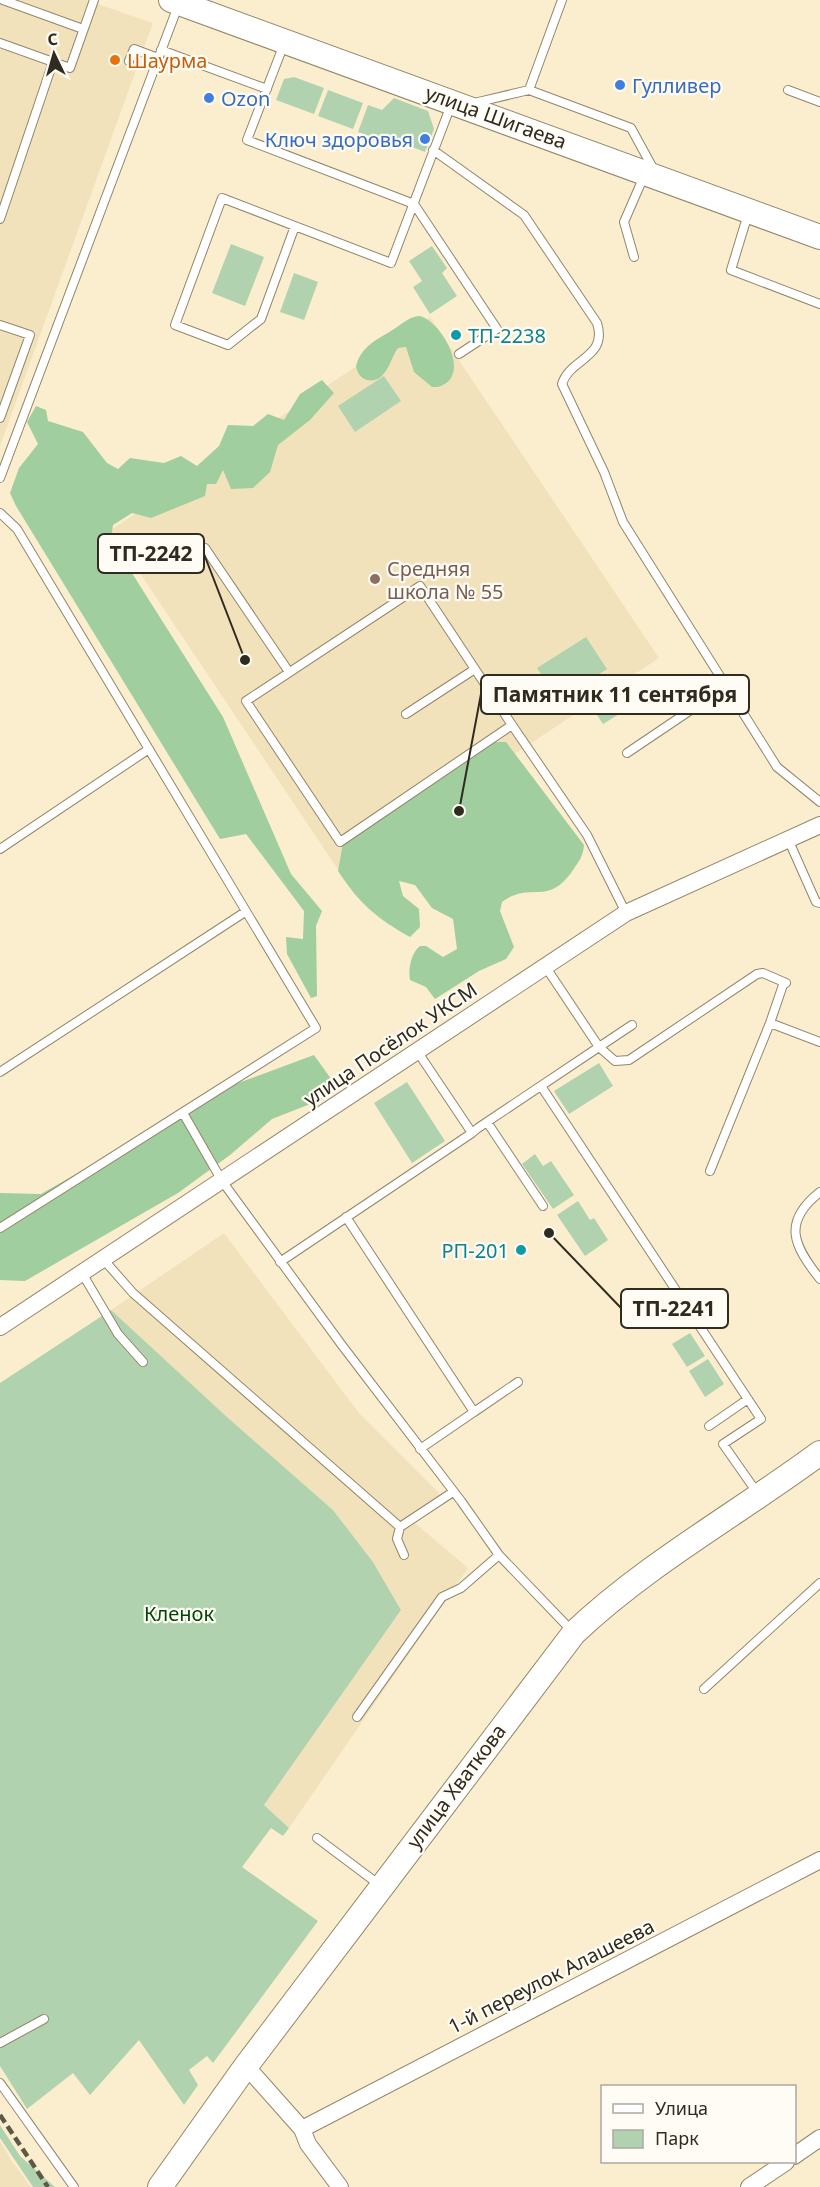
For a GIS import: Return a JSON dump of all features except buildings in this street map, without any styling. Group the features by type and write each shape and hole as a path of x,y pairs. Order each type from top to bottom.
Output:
{"main road":[{"name":"улица Шигаева","path":"175,1 820,237"},
{"name":"улица Хваткова","path":"160,2187 246,2066 574,1633 646,1574 760,1497 820,1453"}],"street":[{"name":"улица Посёлок УКСМ","path":"0,1327 626,913 820,825"},
{"name":"1-й переулок Алашеева","path":"302,2129 820,1860"},
{"path":"246,2066 302,2129 308,2144 340,2187"},
{"path":"796,2155 820,2138"},
{"path":"749,2187 785,2163"}],"lane":[{"path":"3,0 84,29"},
{"path":"0,43 70,68 94,0"},
{"path":"528,90 562,0"},
{"path":"0,478 159,54 175,1"},
{"path":"285,41 248,140 414,204 497,329 459,354"},
{"path":"129,61 134,49 159,54 267,89"},
{"path":"0,219 53,62"},
{"path":"295,226 261,319 228,345 175,325 222,198 295,226 391,263 434,150 459,103 528,90 631,128 652,175 624,222 634,257"},
{"path":"788,90 820,102"},
{"path":"434,150 524,214 597,323 599,340 595,349 565,377 562,388 604,472 622,522 777,767 820,802"},
{"path":"749,211 731,270 820,304"},
{"path":"0,325 30,335 0,418"},
{"path":"0,513 17,529 316,1028 0,1228"},
{"path":"206,548 289,672"},
{"path":"512,725 340,842 246,701 420,586 587,835 626,913"},
{"path":"406,714 475,669"},
{"path":"627,753 725,687"},
{"path":"0,849 149,749"},
{"path":"788,839 816,902 820,903"},
{"path":"0,1072 245,912"},
{"path":"546,966 598,1047 615,1061 630,1060 757,974 786,983 710,1171"},
{"path":"770,1023 820,1042"},
{"path":"280,1262 632,1025"},
{"path":"417,1051 472,1132"},
{"path":"541,1086 761,1419 723,1444 760,1497"},
{"path":"183,1113 222,1181 498,1556 574,1633"},
{"path":"487,1122 543,1206"},
{"path":"820,1192 803,1206 794,1228 798,1247 820,1279"},
{"path":"346,1217 474,1412"},
{"path":"103,1259 133,1293 400,1527"},
{"path":"82,1273 118,1334 143,1362"},
{"path":"420,1449 518,1382"},
{"path":"709,1425 748,1399"},
{"path":"404,1556 397,1539 400,1527 453,1492"},
{"path":"357,1717 442,1597 461,1588 498,1556"},
{"path":"704,1689 820,1583"},
{"path":"317,1838 381,1886"},
{"path":"0,2043 44,2019"},
{"path":"0,2083 74,2187"}],"shaded area":[{"path":"0,0 86,0 153,23 0,446"},
{"name":"Средняя школа № 55","path":"430,317 659,658 339,871 111,530"},
{"path":"224,1233 359,1413 440,1494 415,1523 468,1568 289,1828 264,1805 401,1610 373,1562 333,1510 227,1417 111,1310"},
{"path":"0,2141 11,2160 31,2187 0,2187"}],"green space":[{"path":"294,77 324,88 314,114 276,100 284,79"},
{"path":"328,90 363,103 353,129 318,116"},
{"path":"394,98 428,111 434,129 425,152 383,136 381,140 358,132 368,105 382,110"},
{"path":"231,244 264,257 245,306 212,293"},
{"path":"432,246 447,268 442,273 457,296 430,314 413,287 422,281 409,261"},
{"path":"294,273 318,282 304,320 280,312"},
{"path":"420,316 437,328 450,350 454,361 453,372 448,381 438,387 432,387 414,372 406,347 398,348 387,369 379,378 367,380 358,373 356,366 366,348 406,321"},
{"path":"384,376 401,401 355,432 338,406"},
{"path":"322,380 334,393 310,420 278,445 270,472 253,488 231,489 223,470 216,484 207,484 205,496 151,518 132,513 113,525 111,540 223,717 291,874 322,911 316,926 317,996 311,998 287,954 286,937 303,939 304,911 246,834 220,839 10,493 19,468 38,444 27,422 36,406 46,410 48,421 83,432 107,463 118,469 130,458 164,463 181,456 197,466 219,446 228,425 253,426 268,414 284,420 300,394"},
{"path":"586,637 607,669 558,700 537,668"},
{"path":"619,693 629,708 603,724 593,709"},
{"path":"493,742 506,742 584,845 583,853 573,870 555,888 522,893 502,902 500,911 514,947 506,959 479,971 435,999 426,987 410,980 411,962 420,946 426,946 443,957 457,949 453,919 432,908 415,885 399,881 403,896 419,909 420,927 410,937 387,923 361,901 338,871 343,843"},
{"path":"314,1055 334,1083 323,1099 272,1119 230,1155 178,1193 25,1281 0,1280 0,1193 41,1194 230,1086"},
{"path":"599,1063 613,1086 569,1114 554,1091"},
{"path":"407,1082 445,1141 412,1163 374,1103"},
{"path":"535,1154 543,1166 551,1161 574,1195 553,1209 522,1164"},
{"path":"578,1201 590,1220 594,1218 608,1240 585,1256 557,1215"},
{"name":"Кленок","path":"111,1310 227,1417 333,1510 373,1562 401,1610 264,1805 289,1828 283,1836 271,1828 242,1867 318,1921 213,2063 207,2056 189,2070 198,2085 184,2105 139,2040 90,2095 73,2073 27,2109 0,2066 0,1383"},
{"path":"690,1333 705,1356 687,1367 672,1344"},
{"path":"708,1359 724,1384 705,1397 689,1371"},
{"path":"0,2125 20,2156 55,2187 33,2187 0,2138"}],"railway":[{"path":"0,2115 48,2187"}],"place":[{"name":"Шаурма","path":"115,60"},
{"name":"Гулливер","path":"620,85"},
{"name":"Ozon","path":"209,98"},
{"name":"Ключ здоровья","path":"425,139"},
{"name":"ТП-2238","path":"456,335"},
{"name":"Средняя школа № 55","path":"375,579"},
{"name":"ТП-2242","path":"245,660"},
{"name":"Памятник 11 сентября","path":"459,811"},
{"name":"ТП-2241","path":"549,1233"},
{"name":"РП-201","path":"521,1250"}]}
